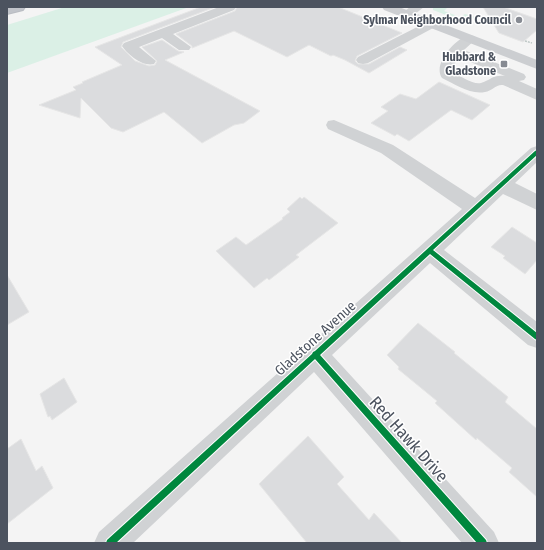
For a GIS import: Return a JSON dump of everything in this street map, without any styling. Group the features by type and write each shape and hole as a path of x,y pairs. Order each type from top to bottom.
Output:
{"highway":[{"path":"7,10 18,7"}],"main road":[{"path":"388,7 537,65"}],"street":[{"path":"149,61 129,46 230,7"},
{"path":"407,14 418,7"},
{"path":"363,60 431,24"},
{"path":"163,33 184,47"},
{"path":"469,39 455,52 446,66 447,75 472,87 482,88 496,80 534,88"},
{"path":"455,52 534,88"},
{"path":"334,125 387,149 476,208"},
{"name":"Gladstone Avenue","path":"110,543 537,152"},
{"path":"501,184 537,203"},
{"path":"429,250 537,337"},
{"name":"Red Hawk Drive","path":"315,354 483,543"}],"path":[{"path":"525,40 532,43"}],"green space":[{"path":"65,7 189,7 7,73 7,25"},
{"path":"433,7 446,7 447,8 444,11 460,17 465,14 475,17 467,23 433,10"}],"building":[{"path":"201,7 215,7 123,42 121,47 135,61 149,66 155,65 157,61 142,47 162,40 178,51 184,52 165,60 260,111 244,123 234,125 202,143 164,112 123,132 111,128 81,98 80,118 39,105 76,90 73,87 122,65 95,47"},
{"path":"237,7 338,7 402,33 357,56 355,61 358,64 369,64 400,47 407,50 369,73 345,60 333,55 331,56 309,45 287,57 234,31 192,48 192,46 176,34 235,11"},
{"path":"483,7 503,7 537,19 537,30 523,42 499,33"},
{"path":"439,82 490,105 472,120 451,110 409,141 397,134 395,136 371,123 388,111 381,107 400,94 416,99"},
{"path":"300,197 302,199 304,197 338,223 296,255 299,257 269,280 267,278 254,288 216,251 236,237 246,245 283,219 282,218 290,212 287,209"},
{"path":"512,227 537,243 537,260 525,274 503,258 505,256 491,247"},
{"path":"7,275 29,312 7,325"},
{"path":"418,323 508,397 505,402 537,429 537,497 509,472 512,468 477,438 476,440 435,403 437,401 398,369 399,367 387,355"},
{"path":"64,378 77,402 52,420 50,416 48,417 40,394"},
{"path":"308,436 344,477 337,484 369,520 374,513 402,543 307,543 259,484"},
{"path":"21,439 36,471 42,466 53,488 7,524 7,449"}],"cycle path":[{"path":"110,543 537,152"},
{"path":"429,250 537,337"},
{"path":"315,354 483,543"}],"place":[{"name":"Sylmar Neighborhood Council","path":"519,20"},
{"name":"Hubbard & Gladstone","path":"504,64"}]}
